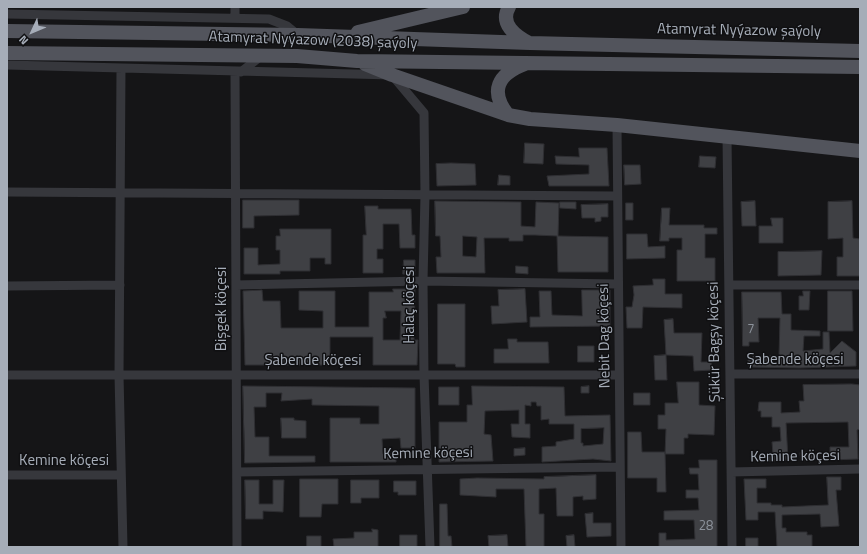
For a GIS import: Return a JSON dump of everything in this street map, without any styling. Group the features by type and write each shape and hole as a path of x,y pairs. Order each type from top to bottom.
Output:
{"main road":[{"path":"337,37 463,7"},
{"path":"509,7 506,18 510,29 517,37 530,43"},
{"name":"Atamyrat Nyýazow (2038) şaýoly","path":"7,31 298,35 618,45"},
{"name":"Atamyrat Nyýazow şaýoly","path":"618,45 860,51"},
{"name":"Atamyrat Nyýazow (2038) şaýoly","path":"7,53 261,56 357,61 860,67"},
{"path":"357,61 392,75 508,115 530,119 617,125 860,151"},
{"path":"508,115 503,108 499,96 499,86 502,78 511,69 532,62"}],"street":[{"path":"235,7 235,18"},
{"path":"7,14 269,19 287,26 298,35"},
{"path":"238,72 261,56"},
{"path":"7,65 392,75"},
{"path":"121,68 119,375 123,547"},
{"name":"Bişgek köçesi","path":"237,547 236,193 238,72"},
{"name":"Halaç köçesi","path":"392,75 424,113 424,375 430,547"},
{"name":"Nebit Dag köçesi","path":"617,125 621,547"},
{"name":"Şükür Bagşy köçesi","path":"727,137 732,547"},
{"path":"7,192 618,196"},
{"path":"236,285 423,281 618,284"},
{"path":"7,286 120,285"},
{"path":"729,285 860,285"},
{"name":"Şabende köçesi","path":"730,374 860,374"},
{"name":"Şabende köçesi","path":"7,375 619,375"},
{"name":"Kemine köçesi","path":"237,472 427,468 620,467"},
{"name":"Kemine köçesi","path":"731,472 860,469"},
{"name":"Kemine köçesi","path":"7,475 122,475"}],"building":[{"path":"525,143 544,144 543,164 524,163"},
{"path":"579,148 607,148 609,186 549,186 547,176 589,174 589,165 556,164 555,156 579,157"},
{"path":"700,156 716,157 715,168 699,167"},
{"path":"436,164 475,164 476,185 437,186"},
{"path":"624,165 640,165 641,184 625,185"},
{"path":"499,175 510,176 510,185 498,185"},
{"path":"243,200 299,200 299,215 254,216 254,228 243,228"},
{"path":"435,201 521,202 521,226 535,227 536,202 559,203 558,236 608,237 608,272 558,272 557,236 523,235 523,241 509,241 509,238 484,238 485,273 437,273 436,257 441,257 440,236 436,236","holes":["463,236 477,237 476,257 463,256"]},
{"path":"755,201 756,226 742,226 741,202"},
{"path":"852,201 853,238 860,239 860,276 837,276 837,257 843,257 843,238 828,239 828,202"},
{"path":"560,202 576,202 576,209 560,208"},
{"path":"626,203 633,203 633,220 626,220"},
{"path":"608,204 608,217 601,217 601,221 595,222 595,218 582,218 581,205"},
{"path":"365,206 378,206 378,209 411,209 412,235 415,235 415,248 400,248 399,224 383,224 383,249 377,249 377,259 383,259 383,273 363,273 363,235 366,235"},
{"path":"662,208 670,208 669,225 704,225 704,228 717,228 717,234 705,234 705,258 715,258 715,281 677,281 677,250 682,250 682,238 669,238 669,241 660,241"},
{"path":"771,218 783,218 783,243 759,243 759,226 772,226"},
{"path":"280,229 331,229 331,264 325,264 325,258 310,258 310,271 280,271 280,274 244,274 244,248 258,248 258,265 280,264 280,250 276,250 276,236 280,236"},
{"path":"627,234 647,234 648,247 665,246 665,258 627,259"},
{"path":"822,251 821,275 778,276 778,252"},
{"path":"404,260 415,260 415,275 403,274"},
{"path":"516,266 528,267 528,274 516,273"},
{"path":"653,279 665,279 665,294 682,294 682,308 643,307 642,328 627,328 626,307 632,307 634,295 633,286 653,285"},
{"path":"393,289 415,289 414,340 418,340 417,365 373,365 373,337 330,337 330,365 245,365 243,291 262,290 263,301 280,301 281,328 323,328 323,311 299,310 299,291 335,291 335,327 369,327 369,292 393,292","holes":["385,311 401,311 400,340 383,340 383,318 386,318"]},
{"path":"525,289 527,322 492,324 491,306 499,306 498,290"},
{"path":"582,290 610,290 610,326 530,327 530,317 540,317 539,291 551,291 552,315 582,316"},
{"path":"803,291 810,291 809,310 799,310 799,296 803,296"},
{"path":"828,291 852,291 853,331 828,331"},
{"path":"742,292 781,292 782,314 791,314 791,330 820,331 820,336 804,336 803,351 823,349 823,332 829,332 830,353 842,341 856,352 856,366 800,368 749,367 748,360 753,360 753,356 779,356 780,318 758,318 759,342 749,342 749,346 743,346"},
{"path":"438,304 465,304 465,367 456,367 455,364 438,364"},
{"path":"673,319 674,333 702,333 701,362 711,362 712,370 694,371 693,356 666,355 664,320"},
{"path":"508,339 517,339 517,342 548,342 549,363 494,363 494,349 508,349"},
{"path":"578,346 594,346 594,362 578,362"},
{"path":"666,355 667,380 655,380 654,356"},
{"path":"677,382 699,382 699,405 715,406 714,435 688,434 688,438 684,438 684,454 665,454 666,429 658,429 658,415 665,415 665,403 678,403"},
{"path":"803,385 860,385 860,429 857,430 858,459 830,460 830,447 849,447 848,422 786,423 788,460 760,462 760,455 773,454 772,442 781,441 780,427 772,427 772,417 761,417 761,411 758,411 759,402 781,402 781,413 800,412 799,401 804,401"},
{"path":"243,386 415,388 415,448 401,448 400,438 382,439 383,454 396,454 396,462 330,462 330,418 360,418 360,424 379,424 379,406 312,405 312,399 281,401 282,393 266,393 266,407 254,407 255,437 269,437 269,456 315,456 315,462 245,463"},
{"path":"472,386 564,387 565,416 610,415 611,461 593,459 542,462 542,447 556,446 556,442 574,439 574,424 549,424 549,419 541,420 541,406 537,406 536,402 531,402 531,406 525,405 525,424 530,424 530,438 512,437 511,424 519,424 519,410 485,411 484,434 491,435 493,461 439,462 439,422 467,422 467,405 472,405","holes":["604,428 603,444 583,446 583,443 581,443 581,429"]},
{"path":"589,386 589,393 581,393 581,387"},
{"path":"439,387 459,387 459,405 439,405"},
{"path":"634,393 650,393 650,405 634,405"},
{"path":"281,418 294,418 294,420 306,421 306,438 282,438"},
{"path":"628,432 641,432 642,452 665,452 666,492 657,492 657,478 628,478"},
{"path":"525,448 525,455 514,456 514,449"},
{"path":"812,452 813,460 801,461 800,453"},
{"path":"699,460 717,460 717,547 659,547 659,533 666,533 666,540 695,539 694,520 664,520 664,511 699,510 698,498 686,498 686,490 699,490 698,474 690,474 689,468 699,468"},
{"path":"596,475 596,499 583,500 583,496 573,497 573,516 557,516 556,488 539,489 539,514 544,514 544,547 526,547 524,489 496,489 496,497 460,495 460,479 544,479 544,477"},
{"path":"827,477 841,477 841,490 836,490 839,526 821,527 820,514 782,515 782,528 786,528 786,532 807,532 807,535 812,535 812,547 777,547 775,512 758,512 758,520 746,520 744,479 766,479 766,488 757,488 757,503 771,503 771,505 782,505 782,507 828,505"},
{"path":"300,479 338,479 338,504 322,504 321,517 300,517"},
{"path":"245,480 259,480 259,504 273,504 273,480 284,480 283,512 263,511 263,519 246,519"},
{"path":"351,480 379,480 379,498 361,498 361,503 351,503"},
{"path":"394,481 416,481 416,495 398,495 398,492 394,492"},
{"path":"440,504 447,504 448,536 451,536 452,547 440,547"},
{"path":"593,513 593,523 611,523 611,536 587,537 585,514"},
{"path":"372,529 378,530 378,547 334,547 333,539 354,538 354,532 372,532"},
{"path":"400,535 417,535 417,547 400,547"},
{"path":"507,535 508,547 489,547 488,536"},
{"path":"574,535 575,547 567,547 566,536"},
{"path":"307,536 321,536 321,547 307,547"},
{"path":"746,538 758,538 758,547 746,547"}]}
